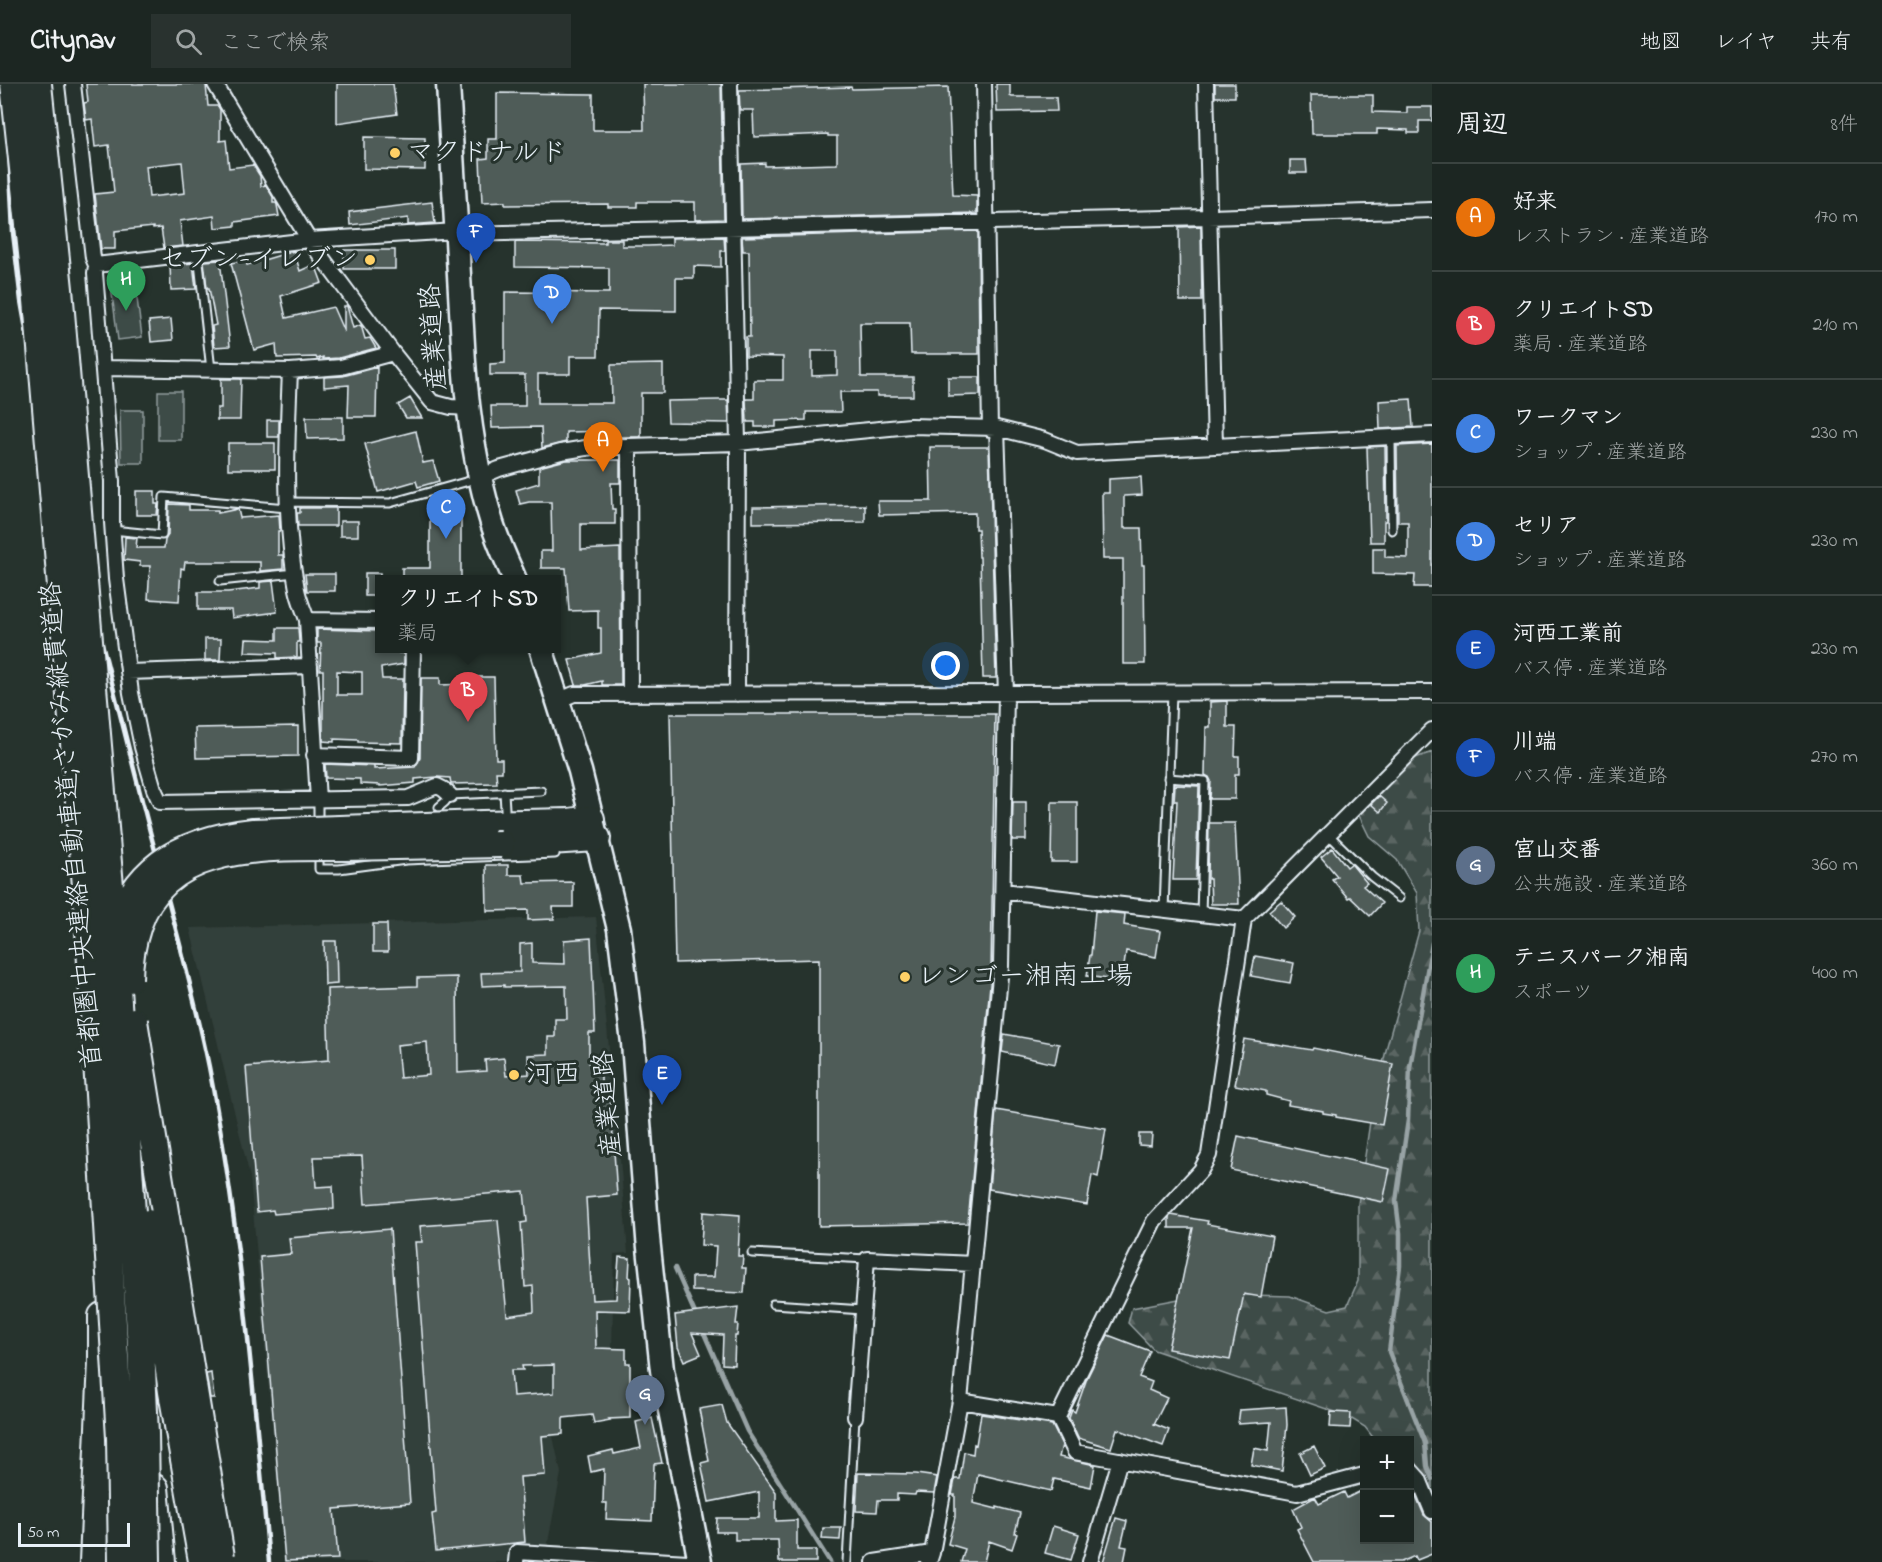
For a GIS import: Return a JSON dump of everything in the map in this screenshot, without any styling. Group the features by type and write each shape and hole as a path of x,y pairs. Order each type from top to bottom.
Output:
{"highway":[{"name":"首都圏中央連絡自動車道;さがみ縦貫道路","path":"14,84 37,300 93,996 120,1437 122,1562"},
{"name":"首都圏中央連絡自動車道;さがみ縦貫道路","path":"38,84 59,289 111,898 141,1347 147,1562"},
{"path":"207,1562 172,1392 114,1018 112,954 119,922 134,891 158,864 174,854 210,839 231,834 569,822 594,828"},
{"path":"207,1562 130,993 131,950 141,916 159,887 173,875 189,866 231,853 272,848 501,844 594,828"},
{"path":"93,996 92,1073 102,1289 102,1361 93,1562"},
{"path":"141,1347 162,1562"}],"main road":[{"name":"産業道路","path":"448,84 468,408 480,477 492,525 513,575"},
{"name":"産業道路","path":"543,653 580,771 619,929 633,1043 648,1238 662,1370 700,1562"}],"street":[{"path":"73,84 93,258 96,266 112,481 112,530 116,579 128,672 142,747 160,802 408,798 437,786 450,795"},
{"path":"215,84 309,240 393,353 432,402 438,405 468,408"},
{"path":"730,84 738,443 737,694"},
{"path":"874,1562 931,1557 960,1401 1001,966 1006,694 993,428 984,84"},
{"path":"1206,84 1215,447"},
{"path":"96,266 309,240 457,233 734,229 1432,210"},
{"path":"104,368 290,371 341,367 393,353"},
{"path":"290,371 286,451 287,505 297,591 307,620 318,800"},
{"path":"480,477 499,469 561,452 592,447 738,443 909,426 993,428 1045,440 1077,453 1432,435"},
{"path":"629,447 630,694"},
{"path":"307,620 375,621"},
{"path":"314,755 411,758 413,653"},
{"path":"128,672 310,666"},
{"path":"557,701 574,694 1432,693"},
{"path":"1058,1417 1154,1221 1201,1170 1209,1155 1244,920 1432,730"},
{"path":"1003,891 1244,920"},
{"path":"855,1418 867,1259 973,1264"},
{"path":"960,1401 1058,1417"},
{"path":"1058,1417 1075,1452 1297,1493 1360,1476"},
{"path":"1090,1562 1120,1460"},
{"path":"1414,1473 1419,1479 1432,1511"},
{"path":"516,1562 518,1552 688,1562"}],"lane":[{"path":"198,254 211,370"},
{"path":"1391,437 1392,530"},
{"path":"112,530 162,535 164,497 287,505 390,503 480,477"},
{"path":"220,581 295,573"},
{"path":"1164,910 1172,693"},
{"path":"1168,778 1205,780 1201,914"},
{"path":"439,807 450,795 541,791"},
{"path":"504,792 505,809"},
{"path":"318,800 319,869 339,869 406,860 555,854"},
{"path":"1328,834 1372,877 1399,898"},
{"path":"752,1253 867,1259"},
{"path":"773,1304 863,1310"},
{"path":"847,1562 855,1418"}],"shaded area":[{"path":"596,917 628,1253 614,1254 611,1399 545,1400 561,1473 547,1548 511,1548 508,1562 284,1562 250,1177 190,928"}],"green space":[{"path":"135,283 142,337 118,340 111,286"},
{"path":"158,391 181,391 181,440 158,440"},
{"path":"120,410 143,410 143,463 121,463"},
{"path":"1432,752 1432,1540 1414,1506 1414,1436 1372,1436 1365,1427 1347,1416 1154,1350 1128,1323 1132,1308 1205,1294 1290,1296 1329,1310 1347,1306 1358,1281 1358,1204 1371,1115 1387,1046 1419,931 1417,893 1397,860 1369,836 1354,805 1380,771"}],"building":[{"path":"86,84 206,85 208,106 218,106 220,110 220,141 226,140 229,168 253,165 260,176 261,186 266,185 273,197 273,203 277,205 279,216 235,222 235,226 215,228 214,216 180,221 183,246 164,248 161,228 115,231 115,249 101,249 95,194 114,192 109,145 95,147 92,119 86,120 84,103 88,102","holes":["182,162 185,193 149,197 146,166"]},
{"path":"337,84 393,84 397,114 337,123"},
{"path":"643,84 721,84 724,219 695,220 695,202 637,202 637,207 608,207 608,204 505,205 505,202 482,203 480,159 488,158 488,139 497,139 497,93 593,94 593,130 644,130"},
{"path":"996,84 1010,84 1010,96 1012,97 1056,97 1057,111 997,112"},
{"path":"1215,84 1235,84 1235,97 1215,97"},
{"path":"851,87 852,89 948,87 953,195 977,196 977,213 742,219 741,164 765,163 765,166 837,164 837,136 828,136 828,134 754,137 753,110 740,110 739,90"},
{"path":"1311,95 1373,95 1373,112 1407,113 1407,107 1432,107 1432,121 1419,121 1419,133 1408,133 1408,130 1377,129 1377,134 1312,134"},
{"name":"マクドナルド","path":"364,137 425,138 425,170 364,169"},
{"path":"1290,160 1306,160 1307,173 1290,173"},
{"path":"432,202 435,223 408,225 408,218 350,225 349,212"},
{"path":"1201,226 1202,301 1180,301 1179,227"},
{"path":"978,231 979,354 911,354 910,323 860,323 861,377 913,377 913,396 877,396 877,392 840,392 841,412 806,412 806,420 776,421 776,427 755,427 755,422 747,422 746,399 754,399 754,380 783,380 783,357 746,356 746,337 750,337 749,251 743,251 742,237","holes":["812,351 837,351 837,375 812,376"]},
{"path":"724,237 725,251 721,251 721,267 694,266 694,278 676,278 676,311 599,310 598,356 570,356 570,374 538,374 538,403 612,403 611,365 663,364 663,393 641,393 641,437 616,437 616,431 566,432 566,442 542,448 541,427 492,428 491,406 525,406 525,375 490,375 490,364 505,363 505,292 609,293 609,268 515,267 515,242 605,243 605,240 622,240 622,246 648,246 672,245 672,238"},
{"name":"セブン-イレブン","path":"344,250 395,250 395,269 344,269"},
{"path":"294,251 300,271 315,264 322,283 281,296 286,318 333,307 344,332 344,306 347,306 353,328 361,325 365,339 370,338 376,348 339,358 323,359 323,357 317,359 316,357 277,358 276,344 254,350 231,263 246,260 247,265"},
{"path":"220,260 230,346 214,347 212,326 216,325 209,288 207,288 204,261"},
{"path":"193,263 196,289 171,290 170,265"},
{"path":"171,319 173,340 151,342 149,321"},
{"path":"377,367 376,417 348,417 349,385 324,387 324,377 343,376"},
{"path":"948,377 980,377 980,395 948,396"},
{"path":"221,379 241,379 240,420 217,420 217,408 221,408"},
{"path":"410,398 422,418 406,418 398,405"},
{"path":"1411,399 1413,427 1380,429 1379,401"},
{"path":"728,400 729,423 668,422 667,401"},
{"path":"306,417 343,417 343,438 307,439"},
{"path":"267,420 279,420 279,437 267,437"},
{"path":"416,431 423,463 433,461 439,481 418,487 416,481 378,492 365,444"},
{"path":"228,443 275,443 275,469 228,469"},
{"path":"1432,444 1432,587 1414,587 1415,575 1373,574 1373,548 1385,548 1385,557 1408,558 1408,522 1398,522 1397,446"},
{"path":"1385,446 1384,542 1370,542 1367,447"},
{"path":"930,447 989,447 996,678 983,678 980,557 978,529 975,529 975,513 879,515 878,501 931,501"},
{"path":"566,460 620,460 620,483 611,483 615,524 581,524 581,550 620,548 621,685 602,685 602,681 576,685 569,660 601,653 598,610 569,611 566,568 541,568 541,551 552,551 551,502 520,504 516,490 539,483 539,467"},
{"path":"1141,477 1142,495 1124,496 1124,528 1141,528 1142,565 1144,565 1145,664 1123,664 1123,559 1103,559 1102,493 1109,493 1109,479"},
{"path":"136,491 155,491 155,504 158,504 157,515 136,515"},
{"path":"169,504 189,505 189,510 218,510 218,513 238,509 240,518 279,515 278,555 283,555 283,569 260,571 260,562 185,562 184,569 181,568 179,601 148,599 150,566 140,566 140,562 124,560 125,537 137,538 136,548 164,548 168,535"},
{"path":"865,505 865,522 753,523 753,507"},
{"path":"300,508 336,508 336,526 298,526 297,513 300,513"},
{"path":"430,508 461,508 461,575 402,575 402,568 430,568"},
{"path":"340,521 358,521 358,536 340,536"},
{"path":"365,573 380,573 380,575 375,575 375,596 365,596"},
{"path":"305,574 335,574 335,591 307,591"},
{"path":"273,581 277,612 232,618 231,610 198,610 198,592 228,592 260,588 260,582"},
{"path":"277,628 298,628 297,657 277,658 277,653 245,652 246,639 277,640"},
{"path":"317,629 375,631 375,653 404,653 404,664 381,668 382,679 403,679 402,743 334,739 334,742 323,741 321,643 317,643","holes":["337,671 362,672 362,695 337,695"]},
{"path":"205,639 221,639 220,660 205,660"},
{"path":"468,677 494,677 496,759 502,759 502,772 496,772 497,783 451,784 450,778 437,777 415,779 415,783 380,786 360,784 360,779 326,778 325,764 374,766 374,769 415,767 420,758 421,678 440,678 440,685 468,684"},
{"path":"1227,701 1227,727 1236,727 1235,756 1239,756 1239,774 1235,774 1235,799 1210,799 1211,781 1205,775 1206,727 1210,727 1210,702"},
{"name":"レンゴー湘南工場","path":"670,714 995,714 991,974 968,1223 819,1226 819,959 675,963"},
{"path":"298,726 298,756 196,758 195,728"},
{"path":"1175,785 1199,786 1196,880 1173,880 1177,801 1174,801"},
{"path":"1379,796 1387,803 1380,812 1371,804"},
{"path":"1013,802 1026,802 1026,840 1012,840"},
{"path":"1052,802 1077,802 1077,862 1051,862"},
{"path":"1209,823 1235,823 1239,904 1211,904 1210,879 1208,879"},
{"path":"1332,848 1347,867 1351,864 1353,866 1367,883 1363,886 1382,903 1370,916 1350,897 1348,898 1332,879 1337,876 1321,857"},
{"path":"486,865 508,865 508,875 523,875 524,883 573,882 573,907 553,907 554,919 528,920 528,910 487,911"},
{"path":"1281,901 1295,917 1283,928 1269,911"},
{"path":"1095,911 1125,914 1124,925 1160,931 1156,957 1126,951 1122,981 1087,976"},
{"path":"373,924 387,924 388,952 373,952"},
{"path":"591,938 595,1033 589,1033 589,1063 601,1063 601,1095 610,1094 617,1195 586,1198 592,1300 616,1299 619,1257 630,1258 630,1311 595,1310 596,1348 626,1349 626,1363 630,1363 630,1418 609,1419 594,1423 592,1415 563,1418 563,1434 542,1436 545,1475 520,1477 525,1542 436,1551 432,1514 436,1513 415,1242 422,1242 420,1226 498,1220 507,1316 534,1312 533,1286 525,1287 521,1223 527,1222 524,1191 365,1204 362,1156 314,1157 316,1187 333,1186 334,1209 274,1214 273,1210 257,1212 246,1067 329,1060 327,989 417,986 417,978 457,977 458,1073 486,1071 485,1060 504,1058 506,1076 529,1074 528,1055 548,1054 548,1037 555,1037 555,1019 567,1019 566,986 482,986 481,973 520,972 520,944 532,943 532,963 565,964 564,940","holes":["427,1042 429,1075 400,1078 397,1045","554,1365 554,1393 513,1396 511,1370 523,1370 522,1366"]},
{"path":"324,941 336,941 337,984 325,985"},
{"path":"1255,956 1294,963 1290,983 1251,976"},
{"path":"1004,1034 1059,1044 1055,1064 1002,1052"},
{"path":"1244,1039 1312,1050 1313,1048 1393,1064 1382,1125 1288,1105 1289,1101 1266,1095 1266,1091 1235,1085"},
{"path":"996,1110 1106,1129 1098,1177 1092,1175 1087,1205 989,1189"},
{"path":"1139,1134 1152,1134 1151,1146 1139,1145"},
{"path":"1238,1136 1390,1169 1383,1202 1231,1170"},
{"path":"703,1212 740,1215 738,1256 743,1256 742,1268 746,1268 744,1293 692,1291 692,1277 714,1277 716,1246 701,1245"},
{"path":"1171,1215 1272,1236 1261,1297 1244,1294 1230,1360 1168,1349 1193,1228 1169,1228"},
{"path":"390,1229 410,1503 334,1509 338,1559 285,1561 260,1257 291,1254 289,1238"},
{"path":"738,1307 734,1365 722,1364 723,1335 692,1333 701,1354 684,1361 678,1347 675,1315"},
{"path":"1108,1335 1150,1351 1139,1377 1152,1382 1149,1390 1167,1398 1154,1424 1169,1430 1163,1446 1117,1429 1111,1448 1078,1438 1069,1418 1072,1410 1075,1412 1087,1378"},
{"path":"211,1373 214,1398 210,1398 206,1374"},
{"path":"722,1405 727,1423 776,1492 776,1521 797,1520 797,1550 816,1550 816,1562 779,1562 778,1540 735,1540 735,1532 716,1532 717,1518 759,1518 759,1492 709,1502 701,1463 709,1461 699,1409"},
{"path":"1286,1407 1287,1425 1282,1471 1251,1465 1254,1448 1268,1451 1271,1422 1238,1424 1240,1410"},
{"path":"1331,1412 1351,1413 1350,1428 1330,1427"},
{"path":"981,1414 1052,1425 1062,1445 1059,1457 1095,1465 1091,1487 1054,1479 1051,1491 978,1474 973,1503 1020,1513 1015,1533 1017,1534 1012,1549 989,1541 984,1562 961,1562 965,1549 948,1544 955,1517 955,1495 952,1495 955,1479 960,1479 964,1452 973,1454"},
{"path":"652,1418 662,1463 654,1464 652,1521 606,1519 607,1503 603,1503 604,1469 591,1472 588,1456 613,1450 614,1454 641,1448 636,1422"},
{"path":"1314,1446 1325,1468 1310,1475 1300,1453"},
{"path":"858,1473 916,1474 937,1477 934,1493 897,1494 897,1500 878,1500 877,1512 856,1511"},
{"path":"1414,1491 1424,1515 1432,1522 1432,1554 1417,1560 1415,1556 1401,1562 1314,1562 1297,1529 1301,1527 1293,1509 1315,1497 1319,1504 1344,1492 1347,1498 1360,1492 1360,1544 1414,1544"},
{"path":"1116,1518 1127,1521 1121,1546 1127,1547 1124,1562 1103,1562"},
{"path":"1053,1526 1079,1534 1071,1560 1045,1553"},
{"path":"823,1528 841,1528 840,1540 822,1539"}],"waterway":[{"path":"1432,943 1410,1067 1408,1120 1396,1201 1400,1233 1400,1266 1389,1352 1425,1443 1427,1466 1432,1479"},
{"path":"675,1268 697,1318"},
{"path":"703,1331 747,1431 830,1562"}],"railway":[{"path":"6,84 13,233 21,301 32,363 209,1067 238,1252 269,1562"}],"place":[{"name":"マクドナルド","path":"395,153"},
{"name":"セブン-イレブン","path":"370,260"},
{"name":"川端","path":"476,263"},
{"name":"テニスパーク湘南","path":"126,311"},
{"name":"セリア","path":"552,324"},
{"name":"好来","path":"603,472"},
{"name":"ワークマン","path":"446,539"},
{"name":"クリエイトSD","path":"468,722"},
{"name":"レンゴー湘南工場","path":"905,977"},
{"name":"河西","path":"514,1075"},
{"name":"河西工業前","path":"662,1105"},
{"name":"宮山交番","path":"645,1425"}]}
